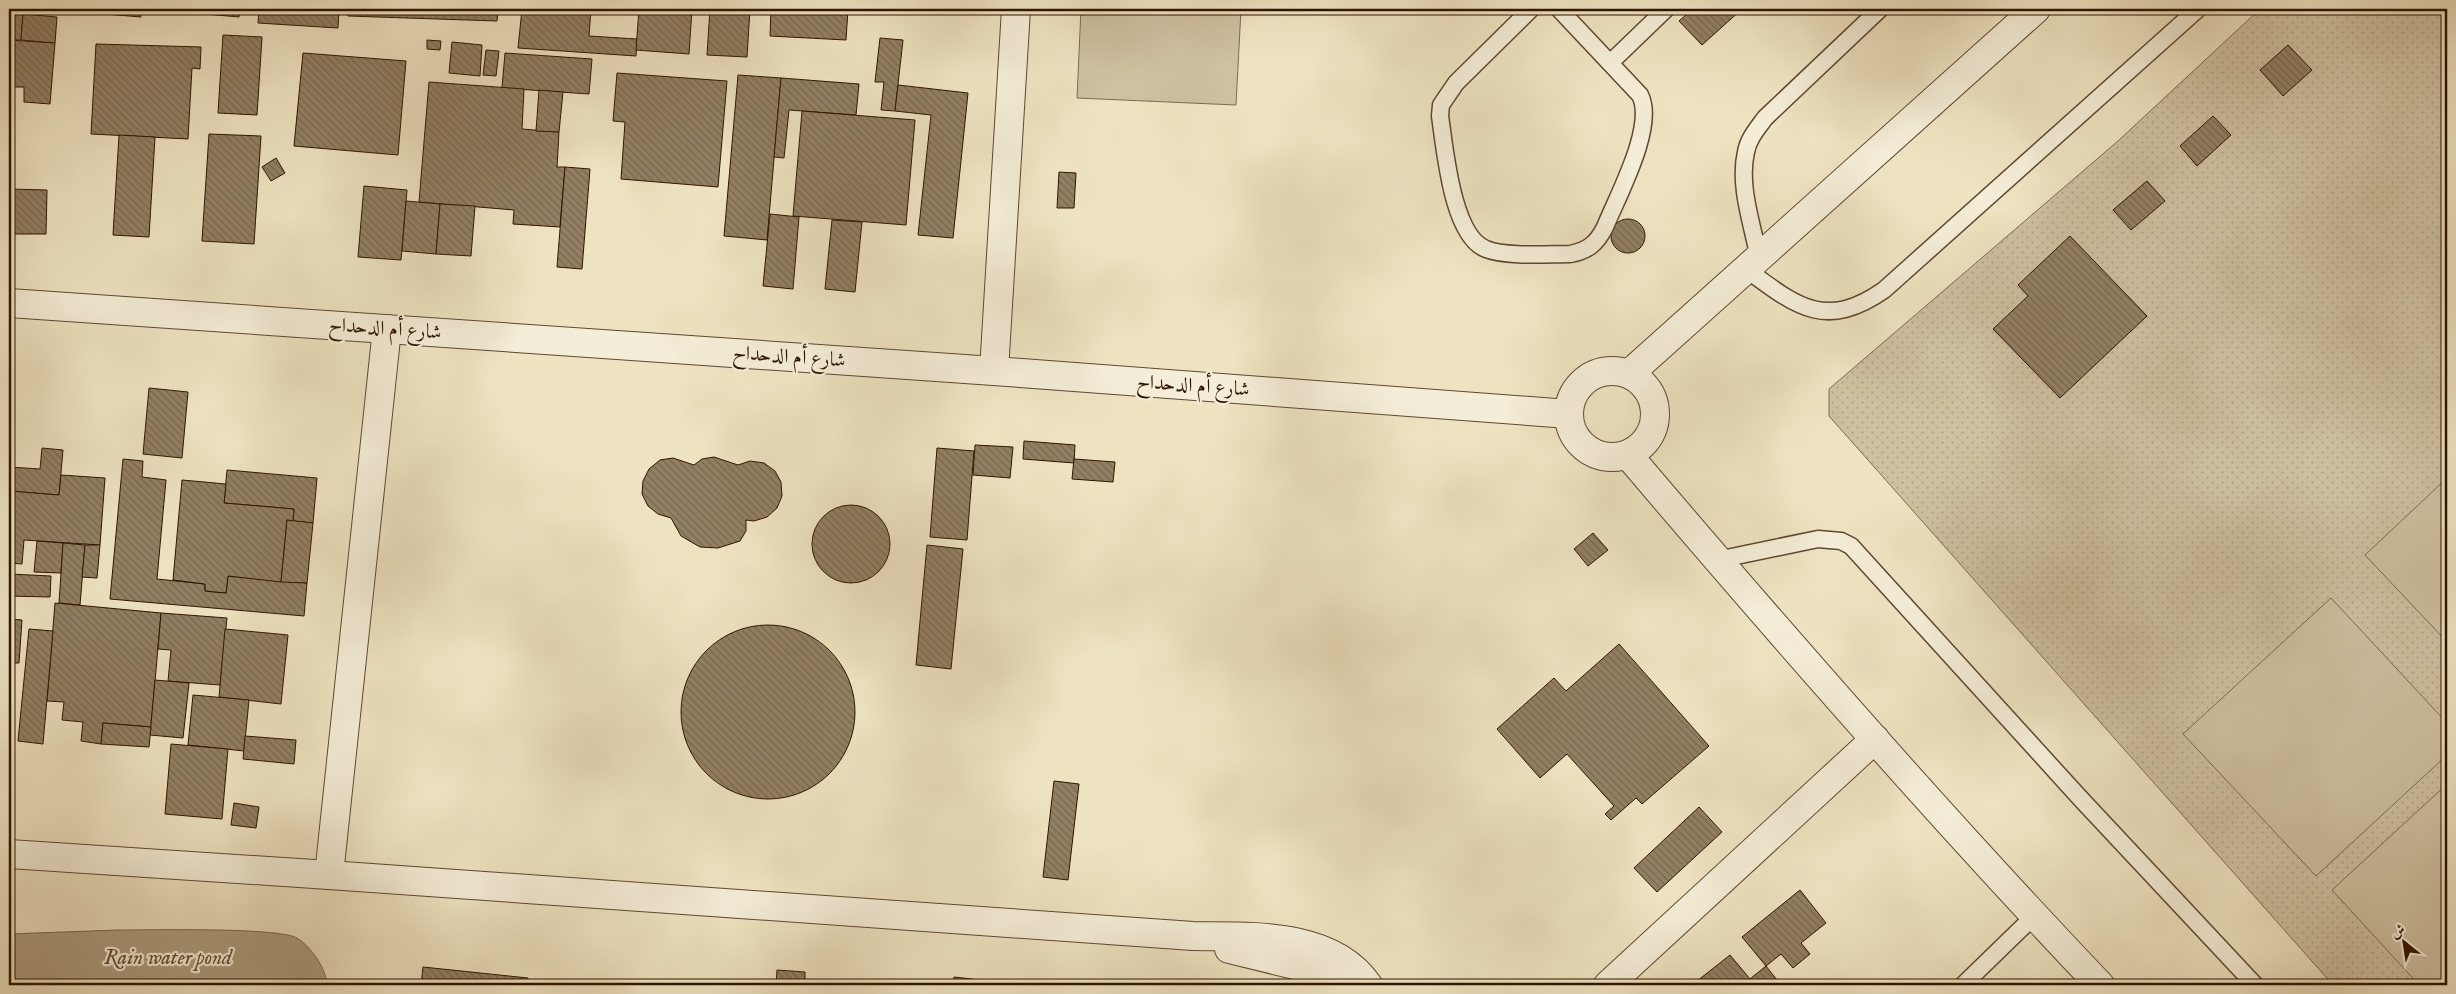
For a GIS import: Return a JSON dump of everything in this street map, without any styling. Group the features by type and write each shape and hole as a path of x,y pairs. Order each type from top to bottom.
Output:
{"street":[{"path":"994,371 1016,9"},
{"path":"1629,374 2036,9"},
{"name":"شارع أم الدحداح","path":"9,303 994,371 1568,414"},
{"path":"330,874 387,329"},
{"path":"1615,371 1629,374 1641,382 1650,394 1655,408 1655,422 1650,436 1640,448 1628,454 1614,457 1600,456 1587,450 1577,440 1570,428 1568,414 1571,400 1578,387 1588,378 1601,372 1615,371"},
{"path":"1628,454 1717,560 1875,739 2034,916 2100,985"},
{"path":"1608,985 1875,739"},
{"path":"9,854 330,874 1192,936 1260,937 1316,948 1341,959 1361,974 1368,985"},
{"path":"1192,936 1233,951 1302,967 1339,985"}],"lane":[{"path":"1531,9 1456,83 1442,105 1440,116 1458,216 1469,237 1477,245 1499,252 1570,254 1582,252 1600,238 1640,142 1646,117 1645,104 1640,95 1559,9"},
{"path":"1610,63 1666,9"},
{"path":"1880,9 1765,118 1751,136 1746,152 1745,188 1752,264 1801,307 1823,312 1845,310 1866,303 1899,277 2198,9"},
{"path":"1717,560 1818,539 1841,541 1852,546 2080,798 2254,985"},
{"path":"1963,985 2034,916"}],"shaded area":[{"path":"1081,9 1241,9 1236,105 1077,98"},
{"path":"2260,9 2447,9 2447,985 2333,985 1829,416 1829,389 2118,141"},
{"path":"2447,478 2447,642 2365,555"},
{"path":"2331,598 2447,723 2447,755 2316,876 2183,734"},
{"path":"2447,784 2447,985 2419,985 2332,890"}],"water":[{"name":"Rain water pond","path":"117,930 239,931 285,934 297,938 312,952 321,965 327,985 9,985 9,934"}],"building":[{"path":"45,9 141,9 141,17"},
{"path":"159,9 240,9 239,17"},
{"path":"259,9 339,9 338,28 258,23"},
{"path":"348,9 498,9 497,21 348,16"},
{"path":"522,9 591,9 589,36 637,39 636,56 518,48"},
{"path":"639,9 692,9 689,54 636,50"},
{"path":"710,9 750,9 747,57 707,55"},
{"path":"771,9 848,9 846,40 770,36"},
{"path":"1693,9 1742,9 1702,45 1679,21"},
{"path":"9,13 23,14 21,40 9,40"},
{"path":"23,14 57,17 55,43 21,40"},
{"path":"223,35 262,37 257,115 218,113"},
{"path":"880,38 903,40 895,111 881,110 884,82 875,82"},
{"path":"9,40 55,43 50,104 24,102 24,87 14,87 9,157"},
{"path":"427,40 441,41 440,50 427,49"},
{"path":"452,42 482,45 480,76 449,73"},
{"path":"96,44 201,47 200,69 192,68 188,139 91,134"},
{"path":"2288,45 2312,70 2283,96 2260,70"},
{"path":"486,50 499,51 496,76 483,75"},
{"path":"303,53 406,61 398,155 294,146"},
{"path":"505,53 592,59 589,94 502,88"},
{"path":"617,73 727,81 718,187 621,179 625,122 613,121"},
{"path":"738,75 781,78 767,240 724,236"},
{"path":"781,78 859,84 856,115 789,110 784,158 774,157"},
{"path":"429,82 524,89 522,129 559,132 557,167 565,167 560,227 513,224 514,210 419,202"},
{"path":"898,85 968,93 953,238 918,235 931,115 895,111"},
{"path":"539,90 563,92 559,132 536,131"},
{"path":"802,111 915,120 906,225 793,216"},
{"path":"2213,116 2231,135 2197,166 2180,146"},
{"path":"209,134 261,136 254,244 202,241"},
{"path":"119,135 155,137 149,237 113,235"},
{"path":"276,158 285,173 271,181 262,167"},
{"path":"565,167 590,169 582,269 557,267"},
{"path":"1059,172 1076,173 1074,208 1057,208"},
{"path":"2147,181 2165,201 2131,230 2113,210"},
{"path":"364,186 407,190 401,260 358,257"},
{"path":"9,189 47,190 46,234 9,234"},
{"path":"406,201 440,204 436,254 402,251"},
{"path":"440,204 475,206 471,256 436,254"},
{"path":"770,214 799,217 793,289 763,286"},
{"path":"1628,219 1635,220 1640,224 1644,229 1644,243 1640,248 1635,252 1628,253 1621,252 1616,248 1612,243 1611,236 1612,229 1616,224 1621,220"},
{"path":"832,220 862,222 855,292 825,289"},
{"path":"2070,236 2147,316 2060,398 1993,329 2028,296 2018,285"},
{"path":"149,388 188,392 182,458 143,454"},
{"path":"1024,441 1075,445 1074,463 1023,459"},
{"path":"975,445 1013,447 1010,478 973,475"},
{"path":"42,448 63,450 59,495 9,491 9,467 40,469"},
{"path":"937,448 974,451 967,540 930,537"},
{"path":"714,457 738,465 750,461 764,463 775,471 781,482 782,496 777,508 767,517 754,521 746,520 746,531 740,541 718,548 700,547 681,536 671,518 658,514 648,506 642,494 643,481 649,469 660,460 673,458 694,465 702,459"},
{"path":"123,459 143,461 142,477 166,480 157,579 205,584 205,591 226,593 228,576 307,583 304,616 110,599"},
{"path":"1074,459 1115,462 1113,482 1072,479"},
{"path":"227,470 317,478 313,523 293,521 294,509 224,503"},
{"path":"61,475 105,478 100,545 24,540 22,564 9,563 9,491 59,495"},
{"path":"182,480 226,484 224,503 294,509 293,521 287,520 281,582 228,576 226,593 205,591 205,584 173,580"},
{"path":"851,505 866,508 879,516 887,529 890,544 887,559 879,572 866,580 851,583 836,580 823,572 815,559 812,544 815,529 823,516 836,508"},
{"path":"287,520 313,523 307,583 281,582"},
{"path":"1593,533 1608,550 1588,566 1574,549"},
{"path":"37,541 63,543 61,573 34,572"},
{"path":"63,543 85,545 80,605 59,603"},
{"path":"85,545 100,545 97,578 82,577"},
{"path":"927,545 963,549 951,669 916,665"},
{"path":"9,574 51,576 50,597 9,596"},
{"path":"55,603 161,613 151,727 103,723 101,744 81,741 83,722 62,720 64,702 47,701"},
{"path":"161,613 227,618 220,685 168,681 171,650 158,649"},
{"path":"9,619 22,620 19,663 9,663"},
{"path":"768,625 785,627 801,632 823,645 835,657 851,687 855,712 853,729 848,745 835,767 823,779 793,795 768,799 751,797 735,792 713,779 701,767 685,737 681,712 683,695 688,679 701,657 713,645 743,629"},
{"path":"29,629 53,631 43,744 18,741"},
{"path":"225,629 288,635 281,704 219,697"},
{"path":"1619,644 1709,746 1642,804 1636,798 1611,820 1605,814 1614,806 1567,754 1540,778 1497,729 1554,678 1566,691"},
{"path":"155,680 189,683 183,738 150,735"},
{"path":"193,695 249,700 244,751 188,745"},
{"path":"103,723 151,727 149,747 101,744"},
{"path":"245,736 296,740 294,764 243,759"},
{"path":"171,744 228,749 222,819 165,814"},
{"path":"1054,781 1079,784 1068,880 1043,877"},
{"path":"234,803 259,807 256,828 231,825"},
{"path":"1699,807 1722,832 1657,892 1634,868"},
{"path":"1800,890 1826,923 1801,943 1810,954 1793,968 1781,954 1766,966 1742,937"},
{"path":"1730,955 1755,985 1692,985"},
{"path":"1766,966 1781,985 1755,985 1750,979"},
{"path":"423,967 528,978 527,985 421,985"},
{"path":"777,970 805,972 805,985 776,985"},
{"path":"954,977 989,981 989,985 953,985"}]}
